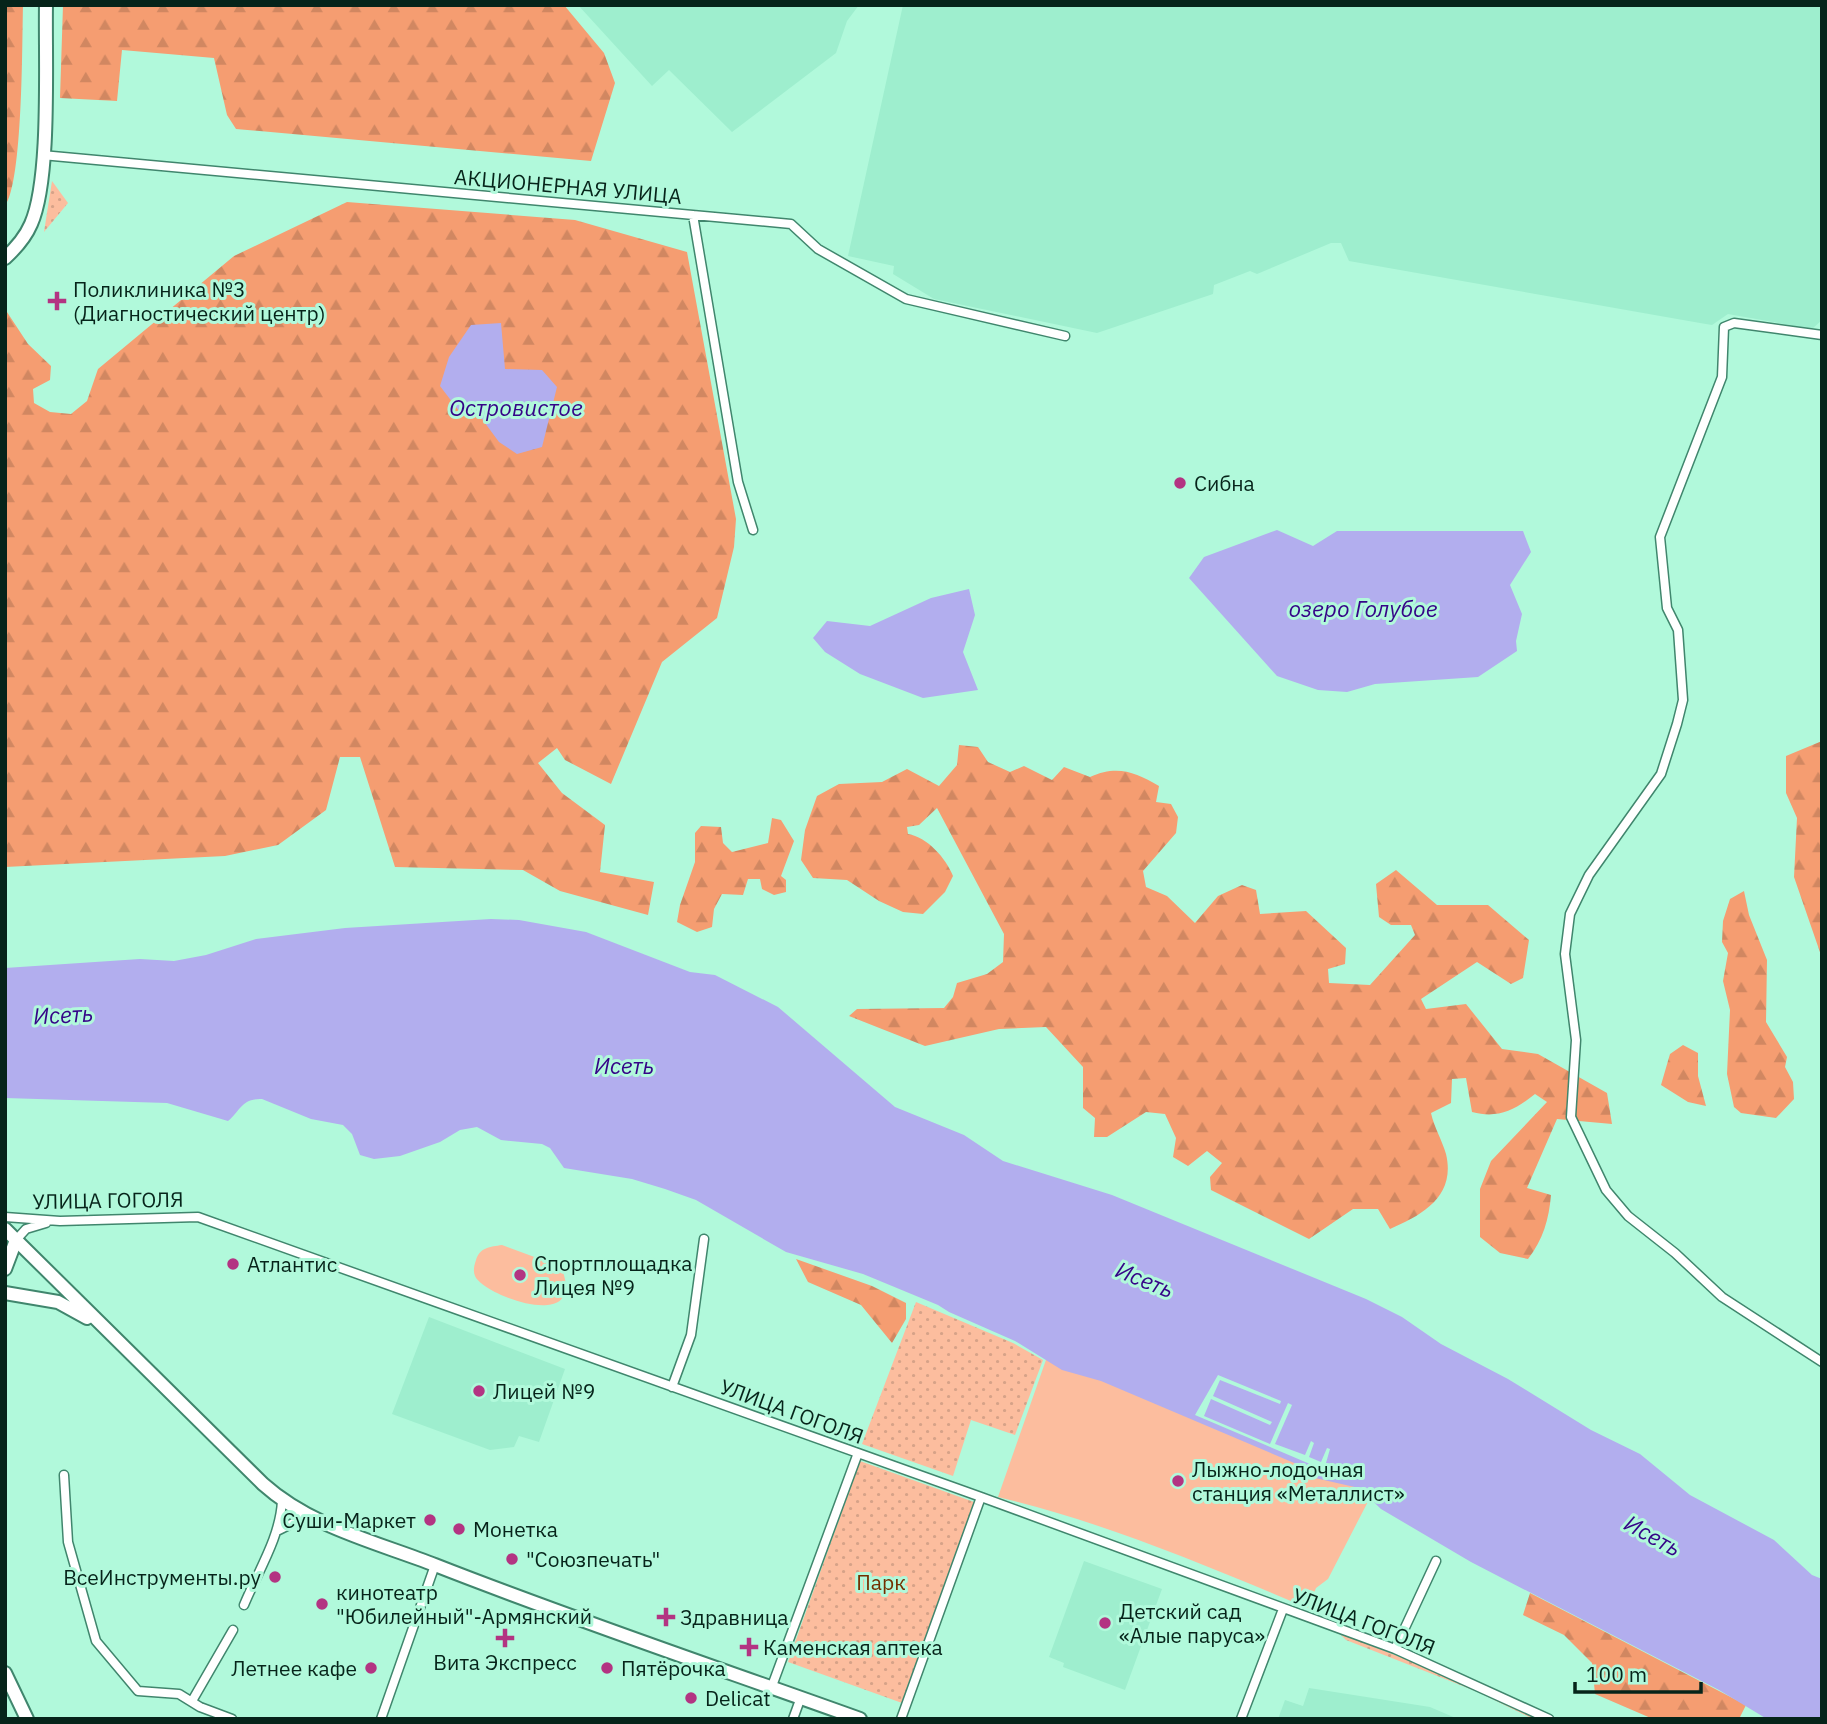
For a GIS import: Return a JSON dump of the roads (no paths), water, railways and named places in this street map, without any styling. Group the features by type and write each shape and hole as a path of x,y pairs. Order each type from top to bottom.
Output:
{"main road":[{"path":"5,258 24,237 34,217 42,155 47,5"},
{"path":"5,1229 282,1501 307,1516 860,1719"},
{"path":"5,1269 16,1240"},
{"path":"5,1293 58,1302 106,1329"},
{"path":"5,1673 27,1719"}],"street":[{"name":"АКЦИОНЕРНАЯ УЛИЦА","path":"42,155 791,224 818,249 906,299 1065,335"},
{"path":"693,215 738,482 753,530"},
{"path":"1822,335 1734,323 1724,327 1722,377 1660,537 1667,608 1678,630 1683,699 1677,724 1661,775 1584,884 1570,914 1565,954 1576,1040 1571,1117 1606,1190 1628,1216 1675,1253 1722,1297 1822,1362"},
{"name":"УЛИЦА ГОГОЛЯ","path":"5,1217 60,1221 198,1217 981,1497 1395,1649 1549,1719"},
{"path":"16,1240 33,1226 60,1221"},
{"path":"672,1387 691,1335 704,1239"},
{"path":"772,1686 858,1453"},
{"path":"64,1475 68,1542 96,1641 138,1690 179,1695 232,1719"},
{"path":"901,1719 981,1497"},
{"path":"244,1605 267,1550 279,1530 282,1501"},
{"path":"279,1530 307,1516"},
{"path":"1395,1649 1436,1561"},
{"path":"381,1719 435,1565"},
{"path":"1241,1719 1283,1609"},
{"path":"192,1701 233,1630"},
{"path":"793,1719 802,1697"}],"water":[{"name":"Островистое","path":"501,323 505,369 542,370 557,387 542,447 517,454 499,442 482,419 459,411 440,386 449,357 471,325"},
{"name":"озеро Голубое","path":"1277,530 1313,546 1337,531 1523,531 1531,552 1510,585 1522,614 1516,641 1517,651 1478,677 1375,684 1347,692 1318,690 1277,676 1189,578 1204,557"},
{"path":"969,589 975,615 963,652 978,690 923,698 860,674 825,652 813,638 827,621 870,626 931,598"},
{"name":"Исеть","path":"491,919 519,920 586,932 690,972 715,975 778,1007 895,1107 964,1135 1003,1161 1112,1195 1366,1299 1402,1317 1441,1344 1508,1379 1591,1430 1640,1454 1690,1495 1774,1540 1812,1575 1822,1579 1822,1719 1767,1719 1719,1690 1471,1562 1381,1509 1359,1488 1315,1478 1313,1471 1101,1381 1062,1370 1015,1341 863,1274 786,1252 696,1200 632,1179 564,1168 550,1148 542,1144 501,1140 477,1127 460,1130 440,1142 400,1156 374,1159 360,1155 352,1134 343,1125 311,1119 262,1099 246,1103 228,1121 167,1103 5,1098 5,968 140,959 174,961 206,955 256,939 345,928"}],"place":[{"name":"Поликлиника №3 (Диагностический центр)","path":"57,301"},
{"name":"Сибна","path":"1180,483"},
{"name":"Атлантис","path":"233,1264"},
{"name":"Спортплощадка Лицея №9","path":"520,1275"},
{"name":"Лицей №9","path":"479,1391"},
{"name":"Лыжно-лодочная станция «Металлист»","path":"1178,1481"},
{"name":"Суши-Маркет","path":"430,1520"},
{"name":"Монетка","path":"459,1529"},
{"name":"\"Союзпечать\"","path":"512,1559"},
{"name":"ВсеИнструменты.ру","path":"275,1577"},
{"name":"кинотеатр \"Юбилейный\"-Армянский","path":"322,1604"},
{"name":"Здравница","path":"666,1617"},
{"name":"Детский сад «Алые паруса»","path":"1105,1623"},
{"name":"Вита Экспресс","path":"505,1638"},
{"name":"Каменская аптека","path":"749,1647"},
{"name":"Летнее кафе","path":"371,1668"},
{"name":"Пятёрочка","path":"607,1668"},
{"name":"Delicat","path":"691,1698"}],"park label":[{"name":"Парк","path":"881,1582"}]}
